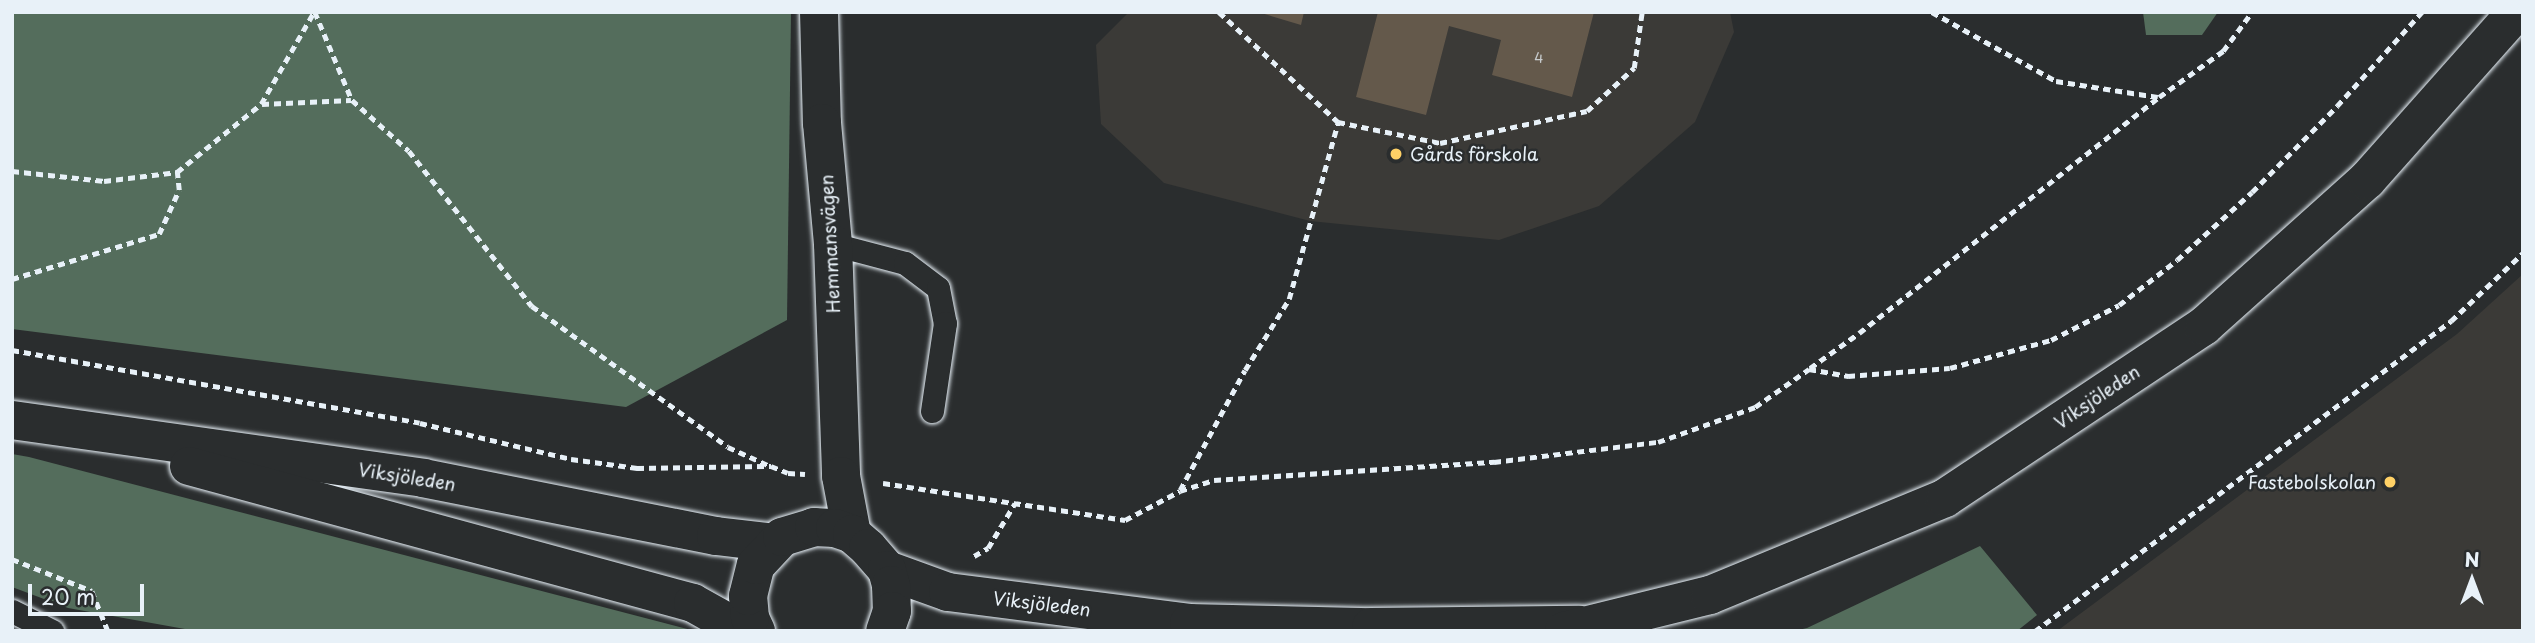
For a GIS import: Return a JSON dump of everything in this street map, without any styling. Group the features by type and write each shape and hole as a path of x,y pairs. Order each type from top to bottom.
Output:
{"main road":[{"name":"Hemmansvägen","path":"819,12 822,123 833,244 841,476 852,534"},
{"name":"Viksjöleden","path":"887,570 948,592 1189,623 1571,628 1710,594 1957,491 2204,326 2367,180 2516,12"},
{"name":"Viksjöleden","path":"24,422 423,478 716,536 785,537 814,527 835,528 852,534"},
{"name":"Viksjöleden","path":"24,422 693,603 743,631"},
{"path":"756,631 750,618 748,596 756,565 841,476"},
{"path":"852,534 887,570 891,585 892,611 885,631"}],"lane":[{"path":"833,244 905,263 938,288 945,323 932,411"},
{"path":"12,611 52,631"}],"path":[{"path":"315,12 352,100 409,150 532,306 728,447 788,473 841,476"},
{"path":"12,172 104,181 177,172 261,104 315,12"},
{"path":"1219,12 1338,122 1440,143 1587,111 1634,68 1642,12"},
{"path":"1932,12 2056,80 2159,97"},
{"path":"882,490 881,482 1125,520 1180,491 1214,480 1494,462 1658,442 1755,407 1859,333 2159,97 2223,51 2252,12"},
{"path":"1809,369 1848,376 1950,368 2051,340 2119,305 2177,260 2252,192 2337,106 2422,12"},
{"path":"261,104 352,100"},
{"path":"1180,491 1245,370 1289,299 1338,122"},
{"path":"12,279 159,234 179,190 177,172"},
{"path":"2035,631 2451,321 2523,253"},
{"path":"12,350 420,423 571,458 638,467 771,466"},
{"path":"966,560 988,548 1015,503"},
{"path":"12,559 92,591 108,631"}],"shaded area":[{"name":"Gårds förskola","path":"1129,12 1730,12 1734,32 1695,122 1599,206 1499,240 1310,221 1164,183 1101,124 1096,45"},
{"name":"Fastebolskolan","path":"2523,274 2523,631 2057,631 2457,334"}],"green space":[{"path":"12,12 791,12 787,320 626,407 12,329"},
{"path":"2143,12 2218,12 2202,35 2146,35"},
{"path":"12,454 695,631 196,631 68,608 12,587"},
{"path":"1980,546 2037,615 2017,631 1794,631 1807,628"}],"building":[{"path":"1258,12 1304,12 1301,25"},
{"path":"1378,12 1594,12 1572,97 1492,75 1501,40 1449,26 1426,115 1356,97"}],"place":[{"name":"Gårds förskola","path":"1396,154"},
{"name":"Fastebolskolan","path":"2390,482"}]}
